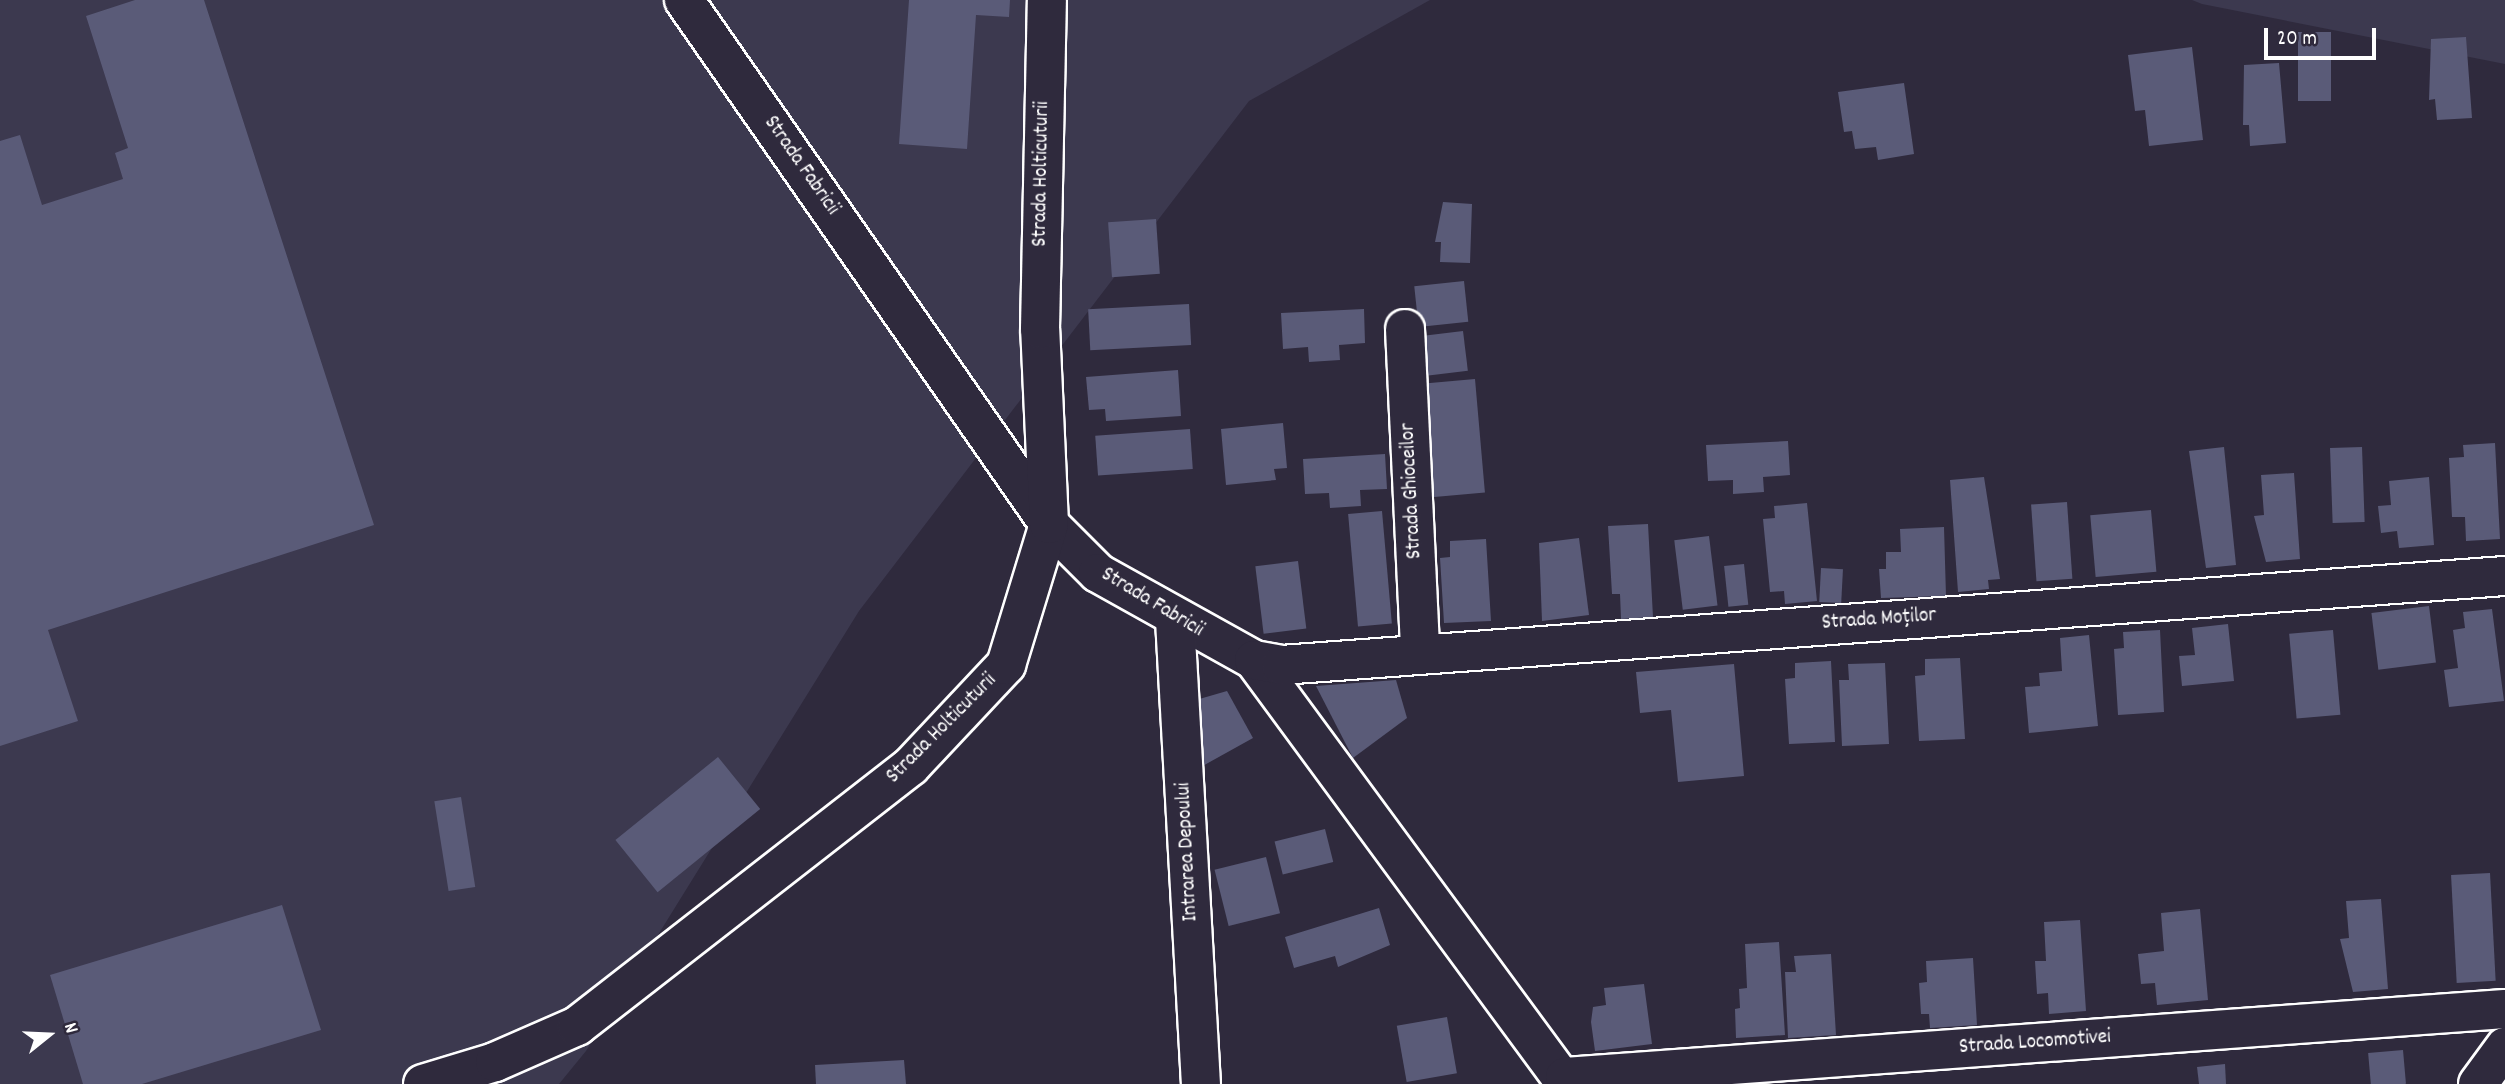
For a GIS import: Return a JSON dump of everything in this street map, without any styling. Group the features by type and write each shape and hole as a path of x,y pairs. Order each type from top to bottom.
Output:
{"street":[{"name":"Strada Fabricii","path":"684,0 1049,524 1098,573 1175,620 1254,660 1565,1080"},
{"name":"Strada Holticuturii","path":"423,1084 495,1062 578,1026 911,766 1006,665 1049,524 1040,329 1047,0"},
{"name":"Strada Ghioceilor","path":"1405,329 1420,653"},
{"name":"Strada Moților","path":"1254,660 1281,665 2505,576"},
{"name":"Intrarea Depoului","path":"1175,620 1201,1084"},
{"name":"Strada Locomotivei","path":"1565,1080 2505,1009"},
{"path":"2478,1084 2505,1047"}],"shaded area":[{"path":"0,0 1430,0 1249,101 859,611 586,1051 559,1084 0,1084"},
{"path":"2192,0 2505,0 2505,64 2202,4"}],"building":[{"path":"135,0 204,0 374,525 48,630 78,721 0,746 0,141 20,135 42,205 123,179 115,153 128,148 86,16"},
{"path":"909,0 1010,0 1009,17 976,15 967,149 899,144"},
{"path":"2298,32 2331,32 2331,101 2298,101"},
{"path":"2466,37 2472,118 2437,120 2435,99 2429,100 2431,39"},
{"path":"2192,47 2203,140 2149,146 2145,110 2135,111 2128,55"},
{"path":"2279,63 2286,143 2250,146 2249,125 2243,125 2244,65"},
{"path":"1904,83 1914,154 1878,160 1876,147 1855,149 1852,131 1844,132 1838,92"},
{"path":"1443,202 1472,204 1470,263 1440,262 1441,242 1435,242"},
{"path":"1156,219 1160,274 1112,277 1108,222"},
{"path":"1464,281 1468,322 1419,327 1414,286"},
{"path":"1189,304 1191,345 1090,350 1088,309"},
{"path":"1364,309 1365,343 1339,345 1340,360 1309,362 1308,347 1283,349 1281,313"},
{"path":"1463,331 1468,371 1418,377 1413,337"},
{"path":"1178,370 1181,416 1106,421 1105,409 1089,410 1086,377"},
{"path":"1475,379 1485,493 1423,498 1413,384"},
{"path":"1283,423 1287,468 1274,469 1276,480 1226,485 1221,429"},
{"path":"1190,429 1193,469 1098,476 1095,436"},
{"path":"1788,441 1790,475 1763,477 1764,492 1733,494 1733,480 1708,481 1706,445"},
{"path":"2495,443 2500,539 2466,541 2465,517 2452,517 2449,458 2464,457 2463,445"},
{"path":"2224,447 2236,565 2206,568 2189,451"},
{"path":"2362,447 2365,522 2333,523 2330,448"},
{"path":"1385,454 1387,489 1360,490 1361,506 1330,508 1329,493 1305,494 1303,459"},
{"path":"2294,473 2300,559 2266,562 2254,516 2264,515 2261,475"},
{"path":"1984,477 2000,579 1988,580 1989,589 1958,592 1950,480"},
{"path":"2429,477 2434,545 2399,548 2397,531 2381,533 2378,506 2391,505 2389,481"},
{"path":"2067,502 2072,579 2036,581 2031,505"},
{"path":"1807,503 1817,601 1785,604 1784,591 1770,592 1763,519 1775,518 1774,506"},
{"path":"2151,510 2156,572 2096,577 2090,515"},
{"path":"1382,511 1392,624 1358,627 1348,514"},
{"path":"1648,524 1653,617 1621,619 1620,594 1612,594 1608,526"},
{"path":"1944,527 1946,596 1881,598 1879,569 1886,569 1886,552 1901,552 1900,529"},
{"path":"1709,536 1718,605 1683,610 1674,540"},
{"path":"1579,538 1589,615 1542,621 1539,543"},
{"path":"1486,539 1491,621 1444,623 1440,558 1450,557 1450,541"},
{"path":"1298,561 1306,628 1264,634 1255,566"},
{"path":"1744,564 1748,605 1728,607 1724,566"},
{"path":"1821,568 1843,569 1841,603 1819,602"},
{"path":"2429,606 2436,663 2378,670 2371,613"},
{"path":"2492,609 2504,701 2449,707 2444,670 2458,668 2453,630 2465,628 2463,612"},
{"path":"2228,624 2234,681 2182,686 2179,656 2195,655 2192,628"},
{"path":"2160,630 2164,712 2118,715 2114,649 2124,648 2123,632"},
{"path":"2333,630 2340,715 2297,719 2289,634"},
{"path":"2089,635 2098,726 2029,733 2025,687 2040,686 2039,673 2062,671 2060,638"},
{"path":"1960,658 1965,739 1919,741 1915,676 1925,675 1925,659"},
{"path":"1831,661 1835,742 1789,744 1785,679 1795,678 1795,663"},
{"path":"1885,663 1889,744 1842,746 1839,680 1849,680 1848,664"},
{"path":"1734,664 1744,776 1678,782 1671,710 1640,713 1636,672"},
{"path":"1396,680 1407,718 1353,758 1316,686"},
{"path":"1227,691 1253,738 1190,773 1189,702"},
{"path":"718,757 760,809 658,892 615,840"},
{"path":"461,797 475,887 449,891 434,801"},
{"path":"1325,829 1333,862 1283,875 1275,842"},
{"path":"1266,857 1280,913 1229,926 1215,870"},
{"path":"2490,873 2496,981 2457,983 2451,875"},
{"path":"2381,899 2388,989 2353,992 2340,939 2349,938 2346,901"},
{"path":"282,905 321,1030 142,1084 83,1084 50,975"},
{"path":"1379,908 1390,945 1338,967 1335,956 1294,968 1285,937"},
{"path":"2200,909 2208,1000 2157,1005 2155,983 2141,984 2138,954 2164,951 2161,913"},
{"path":"2080,920 2086,1011 2049,1014 2048,993 2037,994 2035,961 2046,961 2044,922"},
{"path":"1779,942 1785,1035 1736,1038 1735,1009 1740,1008 1739,989 1747,988 1745,944"},
{"path":"1831,954 1836,1035 1788,1038 1785,972 1796,972 1794,956"},
{"path":"1973,958 1977,1025 1930,1028 1929,1014 1921,1014 1919,983 1927,982 1926,961"},
{"path":"1644,984 1652,1044 1595,1051 1591,1022 1593,1007 1606,1005 1604,988"},
{"path":"1447,1017 1457,1073 1407,1082 1397,1026"},
{"path":"2403,1050 2406,1084 2371,1084 2368,1053"},
{"path":"904,1060 906,1084 816,1084 815,1065"},
{"path":"2225,1064 2226,1084 2199,1084 2197,1067"}]}
